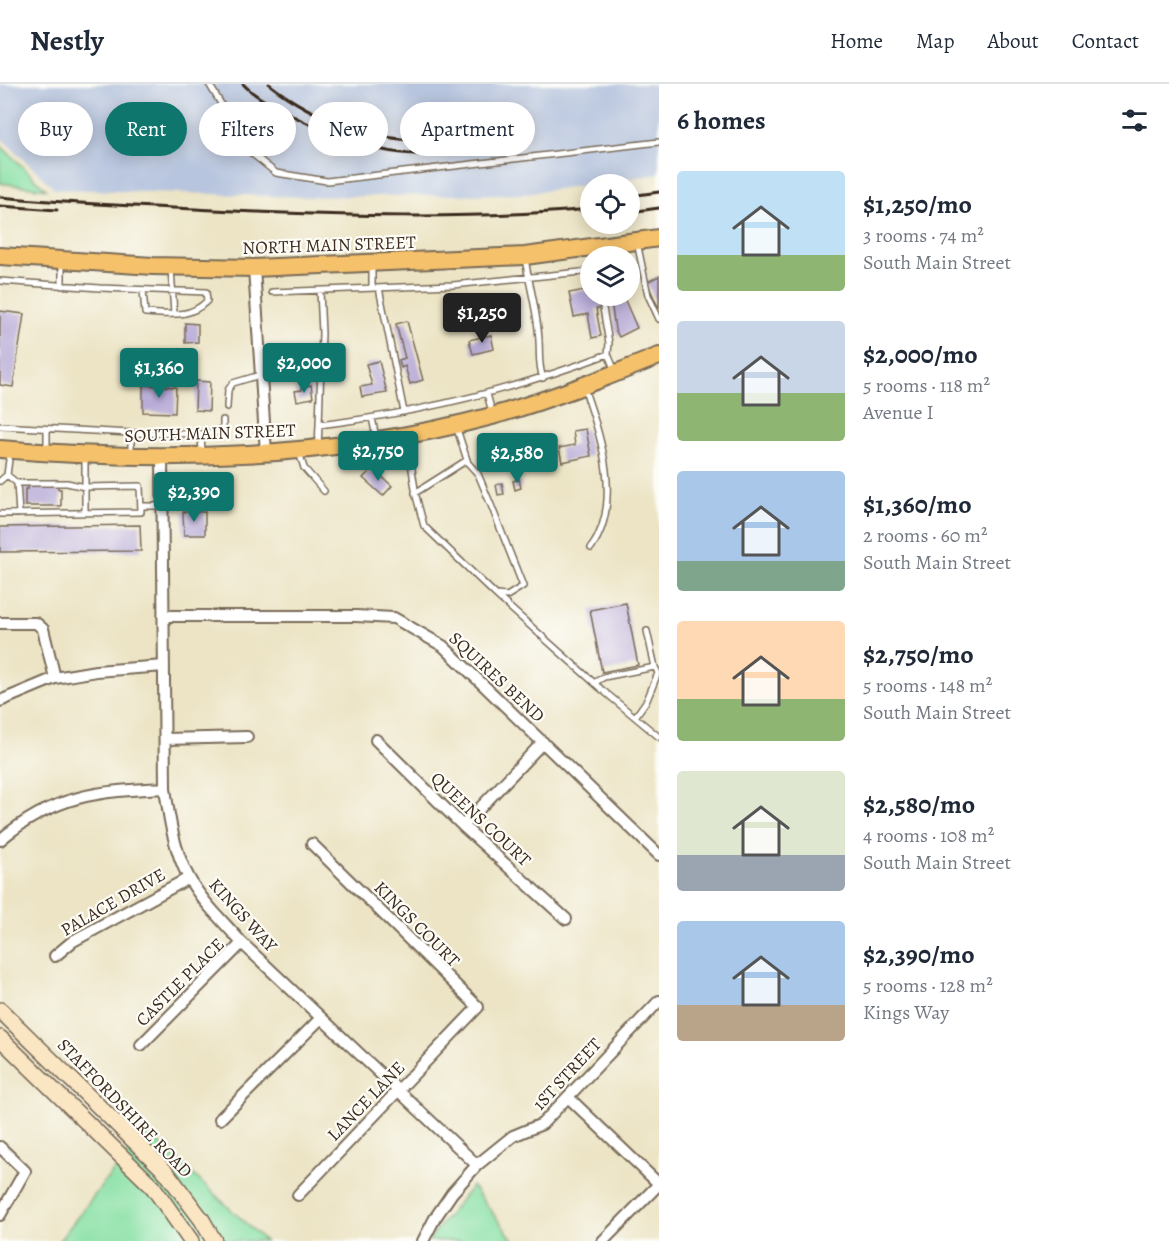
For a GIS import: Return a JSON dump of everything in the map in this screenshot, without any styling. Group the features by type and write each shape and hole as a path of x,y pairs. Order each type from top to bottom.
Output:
{"highway":[{"name":"NORTH MAIN STREET","path":"0,256 62,261 254,268 525,256 659,238"},
{"name":"SOUTH MAIN STREET","path":"5,449 85,455 202,457 266,453 376,441 493,415 584,387 659,356"}],"main road":[{"name":"STAFFORDSHIRE ROAD","path":"0,1010 166,1172 202,1220 214,1241"},
{"name":"STAFFORDSHIRE ROAD","path":"0,1038 153,1187 191,1241"}],"street":[{"path":"254,268 266,453"},
{"name":"KINGS WAY","path":"162,457 165,788 169,818 189,878 210,908 242,943 477,1165"},
{"name":"SQUIRES BEND","path":"163,616 394,618 443,646 659,855"},
{"path":"0,623 36,623 43,629 55,678"},
{"path":"0,701 55,678 96,671 164,666"},
{"path":"165,739 247,737"},
{"name":"QUEENS COURT","path":"376,740 463,826 566,919"},
{"path":"463,826 543,742"},
{"path":"0,840 20,824 44,810 70,800 110,791 165,788"},
{"name":"KINGS COURT","path":"312,844 477,1007 457,1030"},
{"name":"PALACE DRIVE","path":"56,956 73,941 189,878"},
{"name":"CASTLE PLACE","path":"141,1045 242,943"},
{"name":"1ST STREET","path":"423,1241 452,1193 477,1165 513,1136 542,1124 655,1013 659,1001"},
{"path":"220,1119 321,1018"},
{"name":"LANCE LANE","path":"298,1195 457,1030"},
{"path":"568,1096 659,1184 603,1241"},
{"path":"0,1147 25,1171 0,1215"}],"lane":[{"path":"209,84 250,152 276,173 327,181 659,142"},
{"path":"637,241 648,294 659,319"},
{"path":"525,256 540,341 539,368 543,378"},
{"path":"62,261 62,286"},
{"path":"372,264 372,288"},
{"path":"171,266 174,314"},
{"path":"272,292 379,288 580,272"},
{"path":"0,281 206,292 207,301 198,310 184,315 145,313 143,290"},
{"path":"379,288 404,412"},
{"path":"318,448 322,333 320,291"},
{"path":"603,308 609,343 608,354 616,374"},
{"path":"319,425 372,418 487,394 543,378 608,354"},
{"path":"227,406 228,390 233,383 262,375"},
{"path":"584,387 600,440 606,472 607,498 604,522 600,535 591,548"},
{"path":"487,394 493,415"},
{"path":"372,418 376,441"},
{"path":"0,426 201,434 218,432 223,428 223,420"},
{"path":"455,424 467,460 477,474 491,505 523,586 507,596 496,594"},
{"path":"47,429 47,453"},
{"path":"131,433 131,456"},
{"path":"201,434 202,457"},
{"path":"406,435 424,526 594,683 659,737"},
{"path":"0,514 141,512 140,486 85,487 68,483 17,483 7,475 5,449"},
{"path":"298,450 304,468 324,491"},
{"path":"85,455 85,512"},
{"path":"416,493 467,460"},
{"path":"0,481 7,475"},
{"path":"17,483 19,514"},
{"path":"141,506 162,506"},
{"path":"635,717 648,700 658,673 646,631"},
{"path":"594,683 604,677 655,667"},
{"path":"117,1152 132,1137"}],"shaded area":[{"path":"0,84 659,84 659,174 640,177 640,174 580,174 580,186 523,194 304,197 55,189 20,156 93,156 93,102 18,102 18,154 0,137"}],"green space":[{"path":"0,145 46,189 0,183"},
{"path":"145,1130 265,1241 59,1241"},
{"path":"472,1186 514,1241 429,1241 431,1237"}],"building":[{"path":"659,276 659,309 647,282"},
{"path":"580,291 580,306 606,306 596,309 601,336 592,338 588,314 574,317 569,293"},
{"path":"612,306 627,306 637,328 619,337 615,329"},
{"path":"0,311 24,314 13,387 0,385"},
{"path":"407,321 423,380 410,384 405,366 401,368 399,360 405,358 396,324"},
{"path":"185,323 198,324 198,342 185,343"},
{"path":"491,335 494,349 473,354 469,340"},
{"path":"379,361 387,393 362,397 360,387 372,385 366,364"},
{"path":"196,381 210,382 209,411 195,410"},
{"path":"143,385 176,387 175,413 143,412"},
{"path":"311,385 313,398 297,401 295,391"},
{"path":"586,429 591,456 562,462 559,448 575,445 573,431"},
{"path":"511,446 516,464 495,470 490,452"},
{"path":"373,468 392,486 383,496 363,478"},
{"path":"519,479 521,488 515,490 513,481"},
{"path":"502,483 504,494 498,495 496,485"},
{"path":"207,484 207,502 186,502 186,485"},
{"path":"58,485 58,489 61,489 61,506 25,506 25,489 28,489 28,486"},
{"path":"183,512 205,512 205,535 184,535"},
{"path":"140,525 141,551 0,552 0,527"},
{"path":"626,603 638,665 602,672 590,610"}],"railway":[{"path":"243,84 260,98 324,131 367,146 400,153"},
{"path":"269,84 306,108 348,127 400,139"},
{"path":"640,195 659,192"},
{"path":"0,197 107,205 355,215 497,215 580,210"},
{"path":"0,206 57,210"},
{"path":"640,211 659,208"}]}
